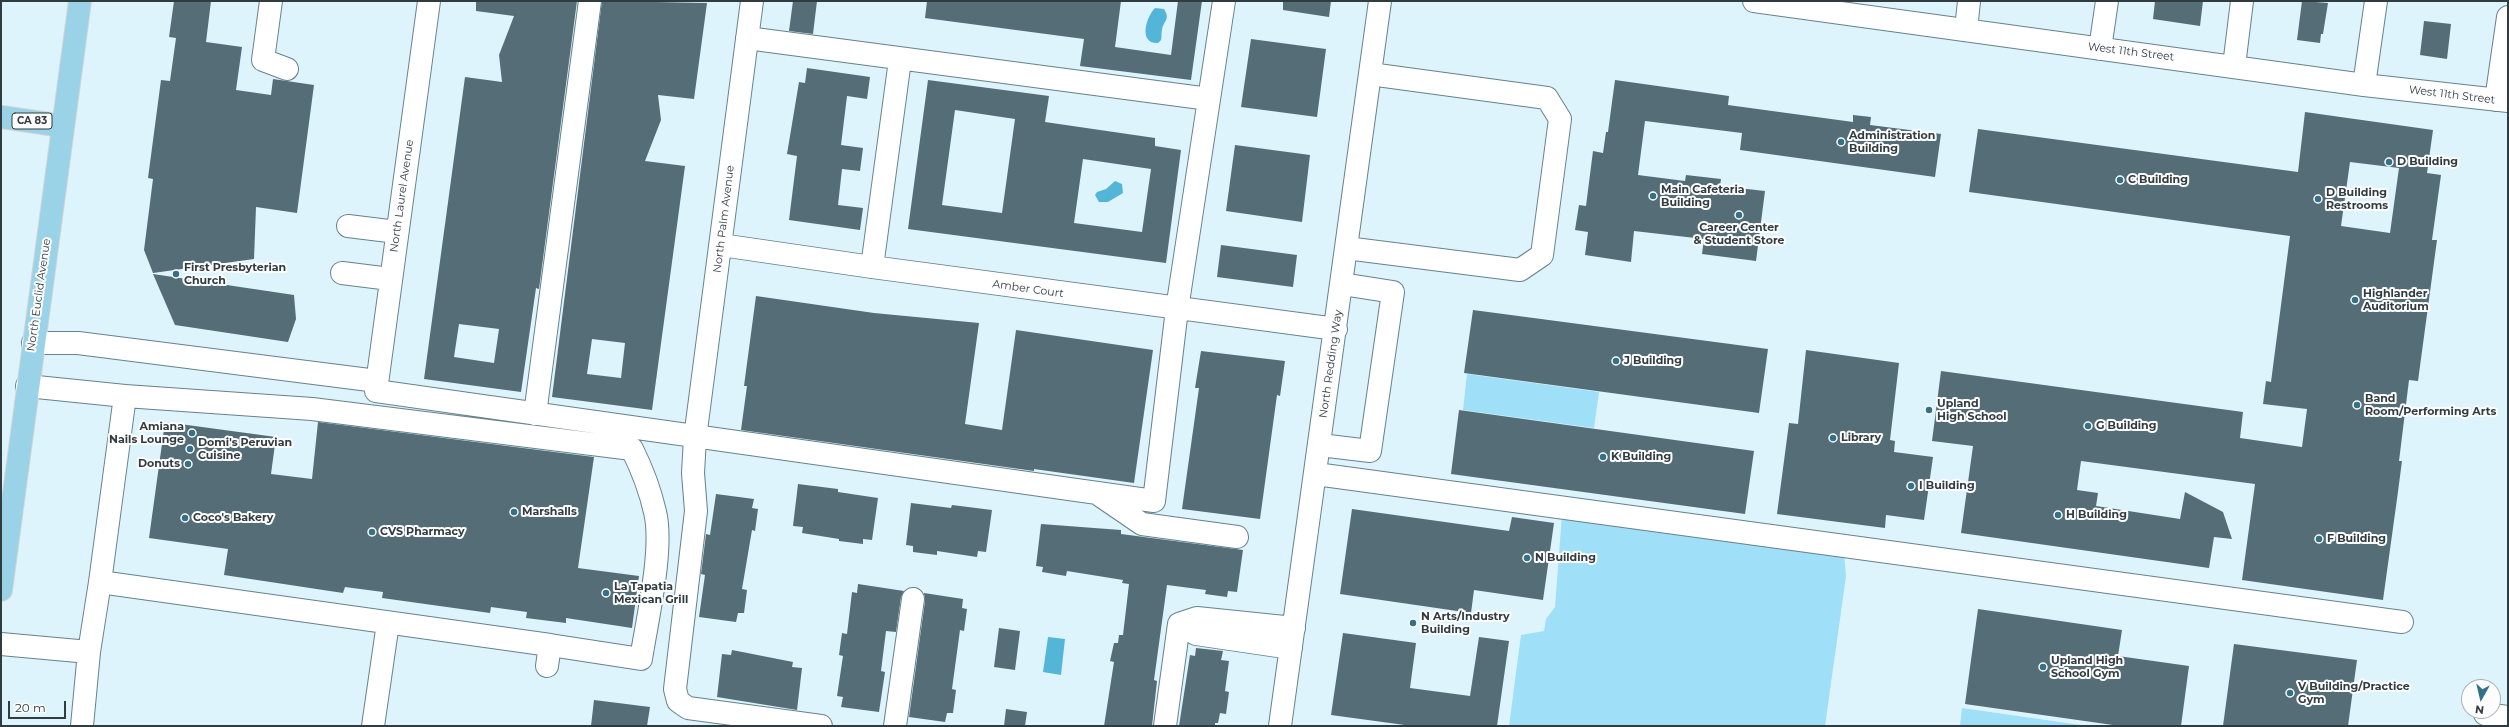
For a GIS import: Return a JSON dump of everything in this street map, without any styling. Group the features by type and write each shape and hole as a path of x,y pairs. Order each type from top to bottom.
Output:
{"main road":[{"name":"North Euclid Avenue","path":"1,590 27,386 80,1"},
{"name":"CA 83","path":"1,117 62,126"}],"street":[{"path":"271,1 263,60 287,69"},
{"name":"North Laurel Avenue","path":"376,386 429,1"},
{"path":"534,414 590,1"},
{"name":"North Palm Avenue","path":"752,1 695,438 693,473 696,511 674,689 678,701 688,708 821,726"},
{"path":"33,343 78,343 113,346 376,386 534,414 695,438 1154,501 1177,309 1224,1"},
{"name":"North Redding Way","path":"1280,726 1336,329 1380,1"},
{"name":"West 11th Street","path":"1754,1 1834,6 1966,30 2364,85 2502,100"},
{"path":"1966,30 1970,1"},
{"path":"2100,48 2106,1"},
{"path":"2234,66 2242,1"},
{"path":"2364,85 2376,1"},
{"path":"2502,100 2508,17"},
{"path":"747,38 900,60 1209,99"},
{"path":"872,267 900,60"},
{"path":"1346,248 1520,270 1542,255 1560,119 1547,98 1370,74"},
{"path":"348,226 397,232"},
{"name":"Amber Court","path":"721,245 1177,309 1336,329"},
{"path":"342,273 390,279"},
{"path":"1320,445 1370,451 1392,300 1392,292 1342,284"},
{"path":"27,386 125,396 312,409 632,449 644,475 656,513 658,542 641,659 100,582"},
{"path":"82,726 90,652 125,396"},
{"path":"1316,474 2402,622"},
{"path":"1097,493 1142,524 1236,537"},
{"path":"895,726 912,599"},
{"path":"1165,726 1179,624 1197,618 1293,638"},
{"path":"373,726 388,623"},
{"path":"1,644 90,652"},
{"path":"547,666 550,645"}],"shaded area":[{"path":"1155,8 1164,9 1167,16 1163,27 1161,40 1158,43 1152,42 1146,35 1149,17"},
{"path":"1115,181 1122,184 1123,193 1108,202 1099,202 1095,195 1097,192 1106,189"},
{"path":"1467,374 1599,392 1594,428 1463,410"},
{"path":"1562,515 1844,554 1846,576 1825,726 1509,726 1521,635 1544,631 1546,619 1555,607"},
{"path":"1048,637 1065,639 1061,675 1043,672"},
{"path":"1962,708 2088,726 1960,726"}],"building":[{"path":"174,1 211,1 206,42 242,47 236,90 271,95 273,79 314,85 297,213 256,207 254,259 153,273 144,250 153,179 148,178 161,80 170,81 176,38 169,37"},
{"path":"476,1 577,1 539,289 536,288 521,392 424,379 465,77 502,82 499,55 514,16 476,11","holes":["459,324 499,329 494,363 454,357"]},
{"path":"602,1 707,3 694,99 658,95 661,120 645,161 685,166 652,410 552,397","holes":["592,339 625,343 621,378 587,374"]},
{"path":"793,1 817,1 813,34 789,31"},
{"path":"927,1 1121,1 1115,47 1171,55 1178,1 1202,1 1191,80 1080,66 1084,39 925,18"},
{"path":"1283,1 1331,1 1329,17 1283,10"},
{"path":"2155,1 2203,1 2200,26 2153,19"},
{"path":"2302,1 2328,3 2320,43 2297,40"},
{"path":"2424,21 2451,24 2447,59 2420,55"},
{"path":"1251,39 1326,49 1317,117 1241,107"},
{"path":"807,68 870,77 867,99 847,96 841,145 863,148 860,171 842,169 838,205 863,208 860,230 789,220 797,156 787,154 799,82 805,83"},
{"path":"928,80 1049,96 1045,122 1155,138 1155,146 1181,150 1166,263 908,229","holes":["955,110 1015,119 1002,213 942,205","1083,159 1151,169 1142,232 1074,223"]},
{"path":"1615,80 1729,96 1728,105 1853,122 1853,115 1871,117 1870,125 1941,134 1935,177 1740,150 1742,133 1645,121 1638,175 1685,181 1686,175 1721,179 1720,186 1765,191 1756,261 1702,254 1704,239 1634,231 1631,262 1585,255 1588,232 1575,230 1579,205 1586,206 1593,151 1603,153 1606,132 1608,132"},
{"path":"2305,112 2433,130 2427,173 2441,175 2432,240 2437,240 2418,381 2409,380 2399,461 2402,461 2383,600 2242,580 2255,484 2081,461 2077,490 2098,493 2096,506 2180,519 2185,492 2223,512 2232,539 2214,537 2209,568 1961,533 1973,446 1932,441 1941,371 2243,412 2240,438 2302,447 2307,409 2263,404 2266,381 2271,382 2290,236 1969,192 1978,129 2298,172","holes":["2350,162 2399,168 2390,233 2341,226"]},
{"path":"1235,145 1310,155 1302,222 1226,211"},
{"path":"1221,245 1297,255 1293,287 1217,277"},
{"path":"153,274 294,295 296,319 288,342 175,325"},
{"path":"756,296 874,313 979,323 965,424 1002,430 1016,330 1153,350 1134,483 1034,469 1034,471 741,430 747,386 744,386"},
{"name":"J Building","path":"1473,310 1768,349 1759,413 1464,373"},
{"name":"Library","path":"1806,350 1899,363 1890,440 1895,441 1894,452 1933,457 1924,520 1886,515 1885,528 1777,514 1789,423 1798,424"},
{"path":"1201,351 1285,361 1280,396 1277,395 1260,519 1182,509 1199,388 1195,388"},
{"name":"K Building","path":"1459,410 1754,451 1745,514 1451,474"},
{"path":"165,422 276,437 271,474 312,479 318,422 594,457 578,568 639,576 632,628 566,618 566,623 526,618 527,612 491,607 490,613 382,598 383,592 345,587 343,593 224,575 228,549 149,538"},
{"path":"798,484 838,489 838,492 878,498 872,540 863,539 863,544 839,541 839,539 802,533 803,527 793,526"},
{"path":"716,494 754,499 752,508 758,509 755,531 752,530 742,589 747,590 744,613 738,613 736,622 699,617 705,575 701,574 706,534 710,535"},
{"path":"911,503 951,508 952,505 992,510 986,552 978,551 977,557 937,551 937,555 913,552 913,546 906,545"},
{"path":"1352,509 1509,531 1512,517 1554,523 1543,600 1474,590 1471,613 1340,594"},
{"path":"1041,524 1121,530 1121,534 1243,550 1237,592 1228,591 1227,597 1205,594 1206,590 1167,585 1154,680 1157,681 1152,726 1104,726 1114,662 1110,661 1114,643 1118,643 1119,635 1123,635 1129,584 1122,583 1123,580 1067,571 1066,576 1042,572 1043,567 1036,566"},
{"path":"858,584 904,591 901,597 896,632 886,631 881,671 885,672 879,712 841,707 843,697 837,696 843,656 839,655 842,633 847,634 852,592 857,593"},
{"path":"924,593 963,599 962,608 967,609 964,631 960,630 952,689 956,690 953,713 947,713 945,722 909,717 925,601"},
{"name":"Upland High School Gym","path":"1978,609 2122,630 2118,656 2189,666 2181,726 2120,726 1965,704"},
{"path":"999,628 1020,631 1015,670 994,667"},
{"path":"1343,633 1416,643 1410,688 1470,696 1479,637 1509,641 1497,726 1412,726 1331,715"},
{"name":"V Building/Practice Gym","path":"2234,644 2357,660 2348,726 2223,726"},
{"path":"1196,648 1223,651 1221,660 1229,661 1225,691 1229,692 1226,714 1220,713 1218,723 1215,723 1215,726 1179,726 1190,655 1195,656"},
{"path":"732,650 793,662 792,667 802,668 797,710 717,697 722,654 731,655"},
{"path":"594,700 650,707 647,726 591,726"},
{"path":"1006,709 1027,712 1025,726 1004,726"}],"place":[{"name":"Administration Building","path":"1841,142"},
{"name":"D Building","path":"2389,162"},
{"name":"C Building","path":"2120,180"},
{"name":"Main Cafeteria Building","path":"1653,196"},
{"name":"D Building Restrooms","path":"2318,199"},
{"name":"Career Center & Student Store","path":"1739,215"},
{"name":"First Presbyterian Church","path":"176,274"},
{"name":"Highlander Auditorium","path":"2355,300"},
{"name":"J Building","path":"1616,361"},
{"name":"Band Room/Performing Arts","path":"2357,405"},
{"name":"Upland High School","path":"1929,410"},
{"name":"G Building","path":"2088,426"},
{"name":"Amiana Nails Lounge","path":"192,433"},
{"name":"Library","path":"1833,438"},
{"name":"Domi's Peruvian Cuisine","path":"190,449"},
{"name":"K Building","path":"1603,457"},
{"name":"Donuts","path":"188,464"},
{"name":"I Building","path":"1911,486"},
{"name":"Marshalls","path":"514,512"},
{"name":"H Building","path":"2058,515"},
{"name":"Coco's Bakery","path":"185,518"},
{"name":"CVS Pharmacy","path":"372,532"},
{"name":"F Building","path":"2319,539"},
{"name":"N Building","path":"1527,558"},
{"name":"La Tapatia Mexican Grill","path":"606,593"},
{"name":"N Arts/Industry Building","path":"1413,623"},
{"name":"Upland High School Gym","path":"2043,667"},
{"name":"V Building/Practice Gym","path":"2290,693"}]}
